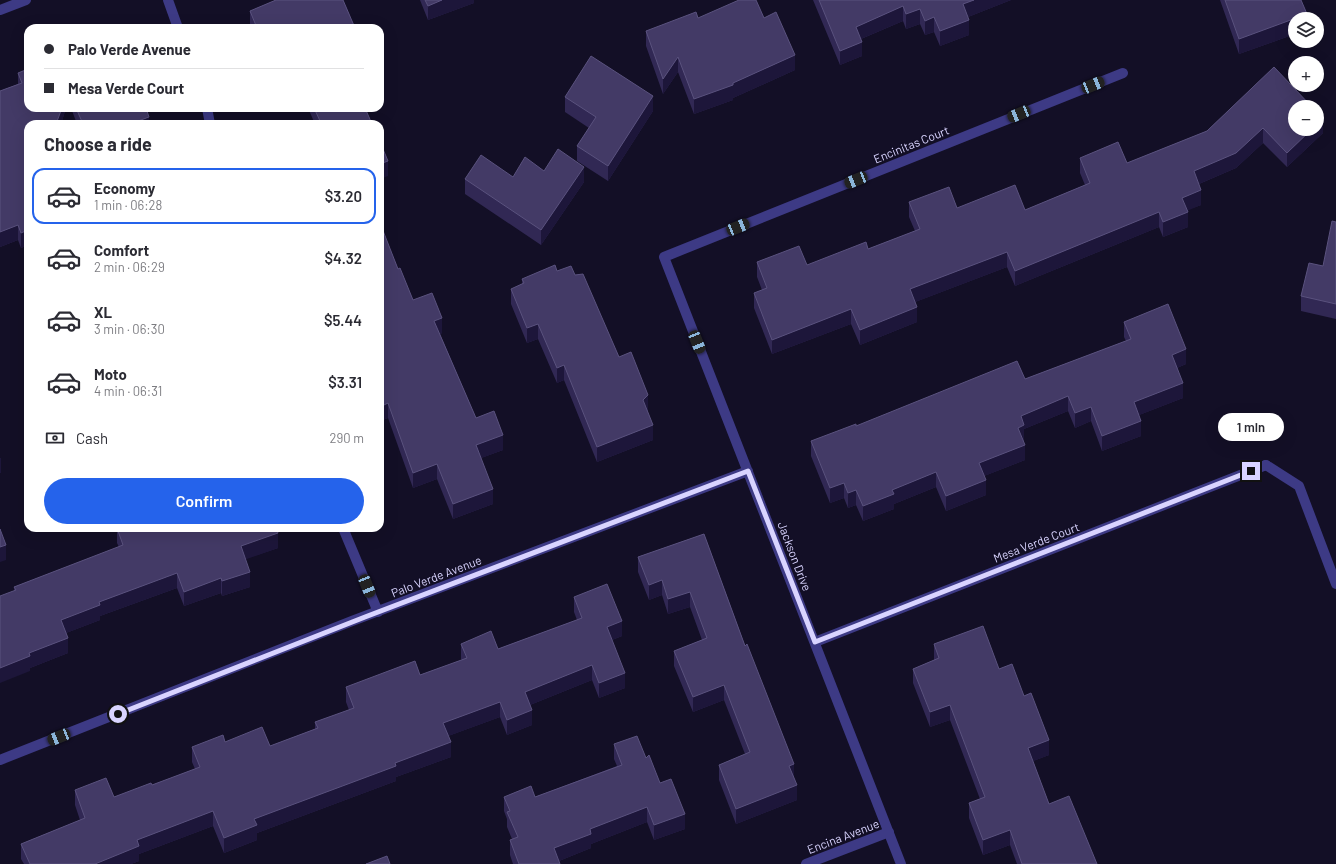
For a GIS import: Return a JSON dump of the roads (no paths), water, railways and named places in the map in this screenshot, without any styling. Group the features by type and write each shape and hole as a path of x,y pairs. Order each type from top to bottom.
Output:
{"street":[{"path":"0,10 26,0"},
{"path":"168,0 177,24"},
{"name":"Encinitas Court","path":"664,257 1123,73"},
{"name":"Jackson Drive","path":"664,257 901,864"},
{"name":"Mesa Verde Court","path":"815,642 1266,466 1299,486 1336,584"},
{"name":"Palo Verde Avenue","path":"0,760 378,612 748,471"},
{"path":"346,532 378,612"},
{"name":"Encina Avenue","path":"806,864 889,832"}]}
